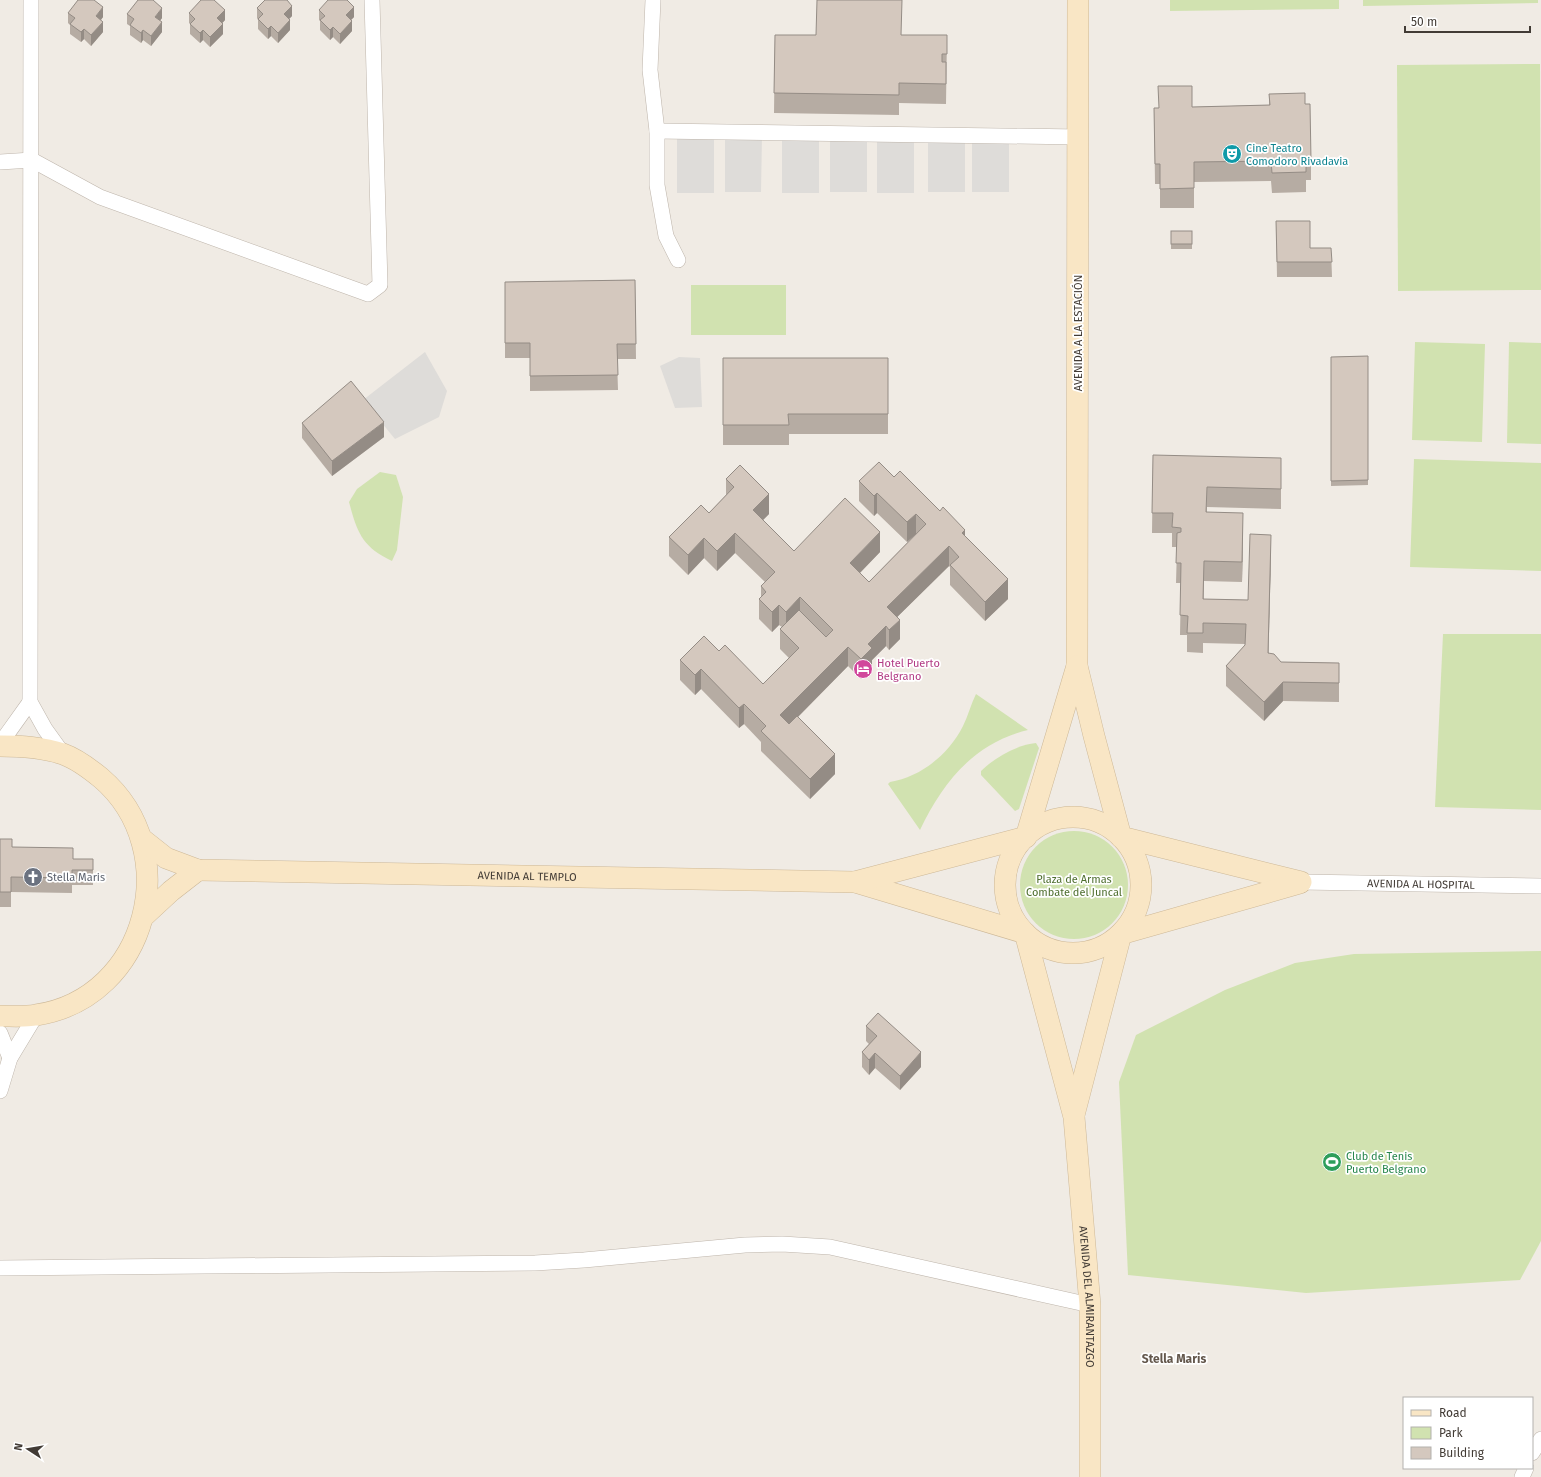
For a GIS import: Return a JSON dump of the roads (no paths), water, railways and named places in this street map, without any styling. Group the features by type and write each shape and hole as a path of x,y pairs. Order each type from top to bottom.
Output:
{"street":[{"path":"31,0 32,160 30,702 45,729 63,754"},
{"path":"0,162 32,160 100,196 368,294 380,285 372,0"},
{"path":"653,0 650,70 657,131 659,204 666,236 678,260"},
{"name":"AVENIDA A LA ESTACIÓN","path":"1077,666 1079,137 1078,0"},
{"path":"657,131 1079,137"},
{"path":"1074,1117 1025,934 1010,911 1006,885 1011,859 1026,837 1077,666"},
{"path":"1077,666 1121,837"},
{"path":"0,745 30,702"},
{"path":"0,745 32,746 63,754 90,768 113,788 130,812 142,839 149,878 144,916 136,940 122,962 105,982 84,997 61,1009 36,1015 0,1016"},
{"path":"855,882 1026,837 1043,824 1063,818 1084,818 1104,824 1121,837 1133,852 1137,861 1141,886 1137,910 1121,934 1074,1117"},
{"path":"1121,837 1301,882"},
{"name":"AVENIDA AL TEMPLO","path":"142,839 166,858 198,870 855,882"},
{"path":"144,916 172,890 198,870"},
{"path":"855,882 1025,934 1045,947 1060,952 1077,954 1100,948 1121,934 1301,882"},
{"name":"AVENIDA AL HOSPITAL","path":"1301,882 1541,886"},
{"path":"0,1090 10,1058 36,1015"},
{"path":"0,1033 10,1058"},
{"name":"AVENIDA DEL ALMIRANTAZGO","path":"1074,1117 1090,1304 1090,1477"},
{"path":"0,1268 535,1263 745,1245 782,1244 830,1247 1090,1304"},
{"path":"1533,1451 1541,1439"}],"place":[{"name":"Cine Teatro Comodoro Rivadavia","path":"1232,154"},
{"name":"Hotel Puerto Belgrano","path":"863,669"},
{"name":"Stella Maris","path":"33,877"},
{"name":"Club de Tenis Puerto Belgrano","path":"1332,1162"}],"district":[{"name":"Stella Maris","path":"1174,1359"}],"park label":[{"name":"Plaza de Armas Combate del Juncal","path":"1074,885"}]}
